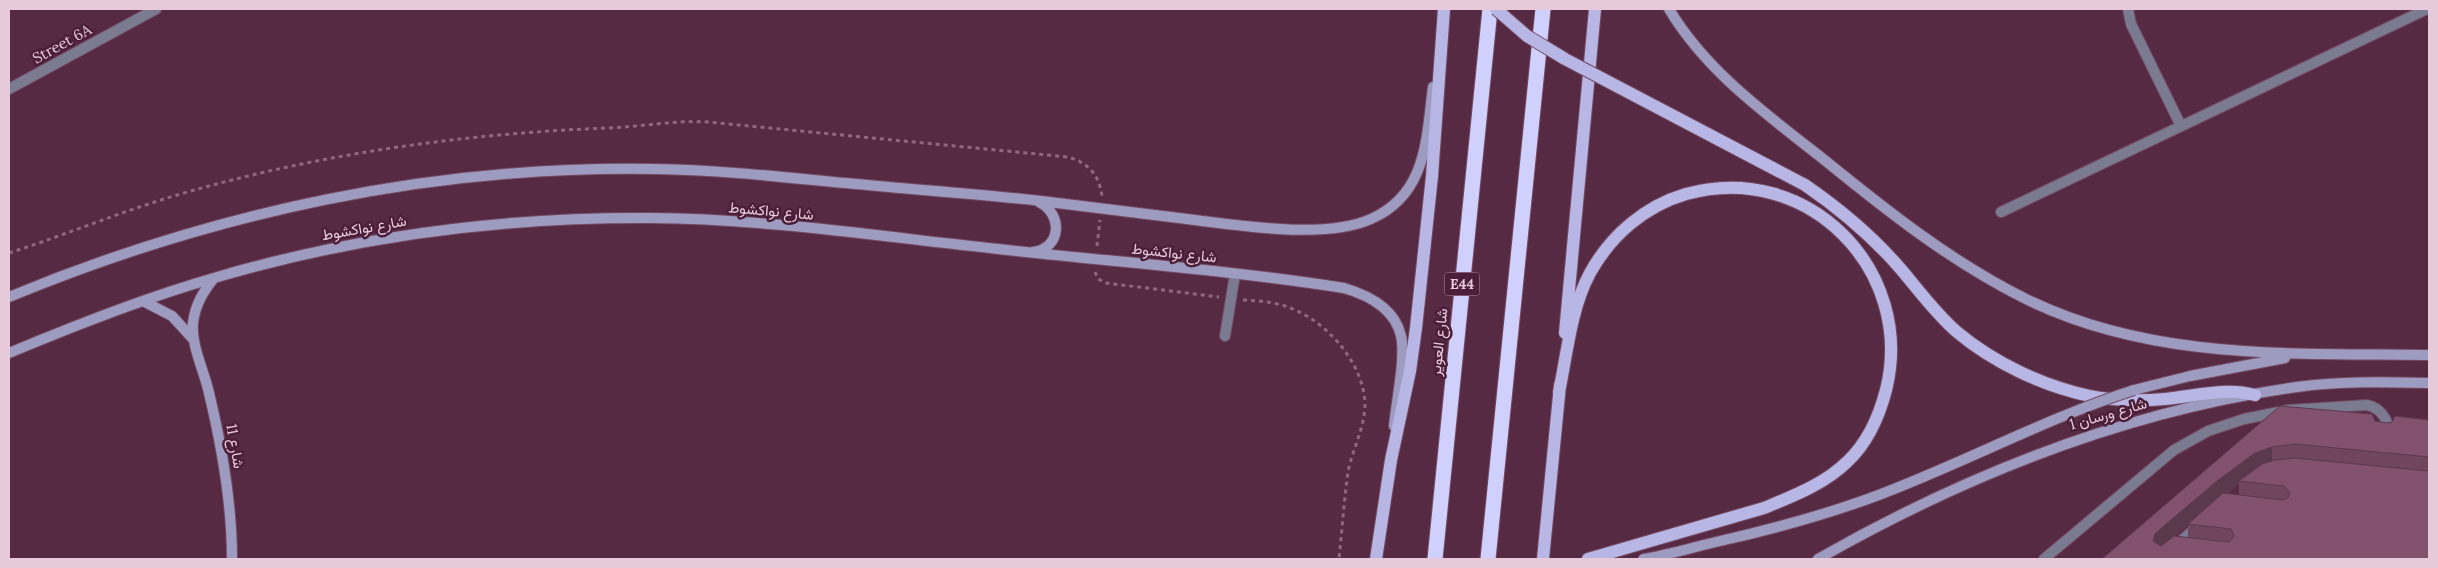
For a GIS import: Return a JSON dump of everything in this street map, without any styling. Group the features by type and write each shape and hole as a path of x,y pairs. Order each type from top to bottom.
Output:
{"highway":[{"name":"شارع العوير","path":"1435,559 1490,9"},
{"path":"1488,559 1542,9"}],"main road":[{"path":"1376,559 1391,460 1410,371 1422,282 1441,70 1440,49 1444,9"},
{"path":"1496,9 1527,36 1565,59 1805,184 1835,205 1869,234 1930,305 1957,332 2012,367 2046,383 2088,395 2112,399 2136,401 2167,399 2228,391 2255,395"},
{"path":"1543,559 1595,9"},
{"path":"1559,392 1577,309 1590,274 1611,242 1638,217 1671,198 1707,188 1745,187 1768,191 1796,201 1832,223 1861,253 1880,290 1891,330 1892,365 1882,407 1873,426 1857,451 1828,477 1764,508 1588,559"}],"street":[{"name":"Street 6A","path":"9,89 156,9"},
{"path":"1669,9 1696,48 1707,60 1773,119 1910,229 1986,277 2026,299 2070,317 2115,331 2161,342 2208,349 2303,355 2429,355"},
{"path":"2128,9 2131,24 2181,126"},
{"path":"2001,212 2427,9"},
{"path":"9,297 128,252 230,220 335,196 442,180 549,171 657,169 764,175 1036,200 1266,228 1342,226 1370,219 1395,204 1414,183 1422,160 1440,49"},
{"path":"1027,252 1039,251 1049,245 1055,236 1057,225 1051,210 1036,200"},
{"name":"شارع نواكشوط","path":"9,354 143,301 214,278 322,250 404,236 542,221 654,218 765,225 1235,274 1344,288 1364,294 1381,305 1393,320 1401,336 1391,460"},
{"path":"1226,336 1235,274"},
{"name":"شارع 11","path":"214,278 196,306 193,323 194,340 209,391 220,442 228,495 232,559"},
{"name":"شارع 11","path":"143,301 172,316 185,327 194,340"},
{"path":"1642,559 1779,527 1836,510 1981,452 2031,428 2082,407 2134,390 2246,365 2303,355"},
{"name":"شارع ورسان 1","path":"1818,559 1942,494 2077,438 2123,424 2213,402 2296,387 2340,383 2429,383"},
{"path":"2044,559 2174,450 2208,431 2266,414 2311,408 2367,405 2376,408 2383,415 2388,426 2384,435"},
{"path":"2160,559 2170,548 2206,518"},
{"path":"2170,548 2189,551"}],"path":[{"path":"1101,208 1095,275 1102,282 1282,305 1307,316 1340,346 1353,364 1361,381 1364,394 1364,420 1348,472 1339,559"}],"building":[{"path":"2280,406 2372,414 2375,421 2387,423 2392,422 2395,416 2429,420 2429,457 2295,444 2272,447 2255,453 2217,481 2155,534 2153,541 2161,546 2174,536 2229,542 2234,536 2231,529 2188,524 2223,493 2283,500 2288,498 2290,493 2284,486 2239,481 2262,464 2275,460 2294,458 2429,471 2429,559 2102,559"}]}
